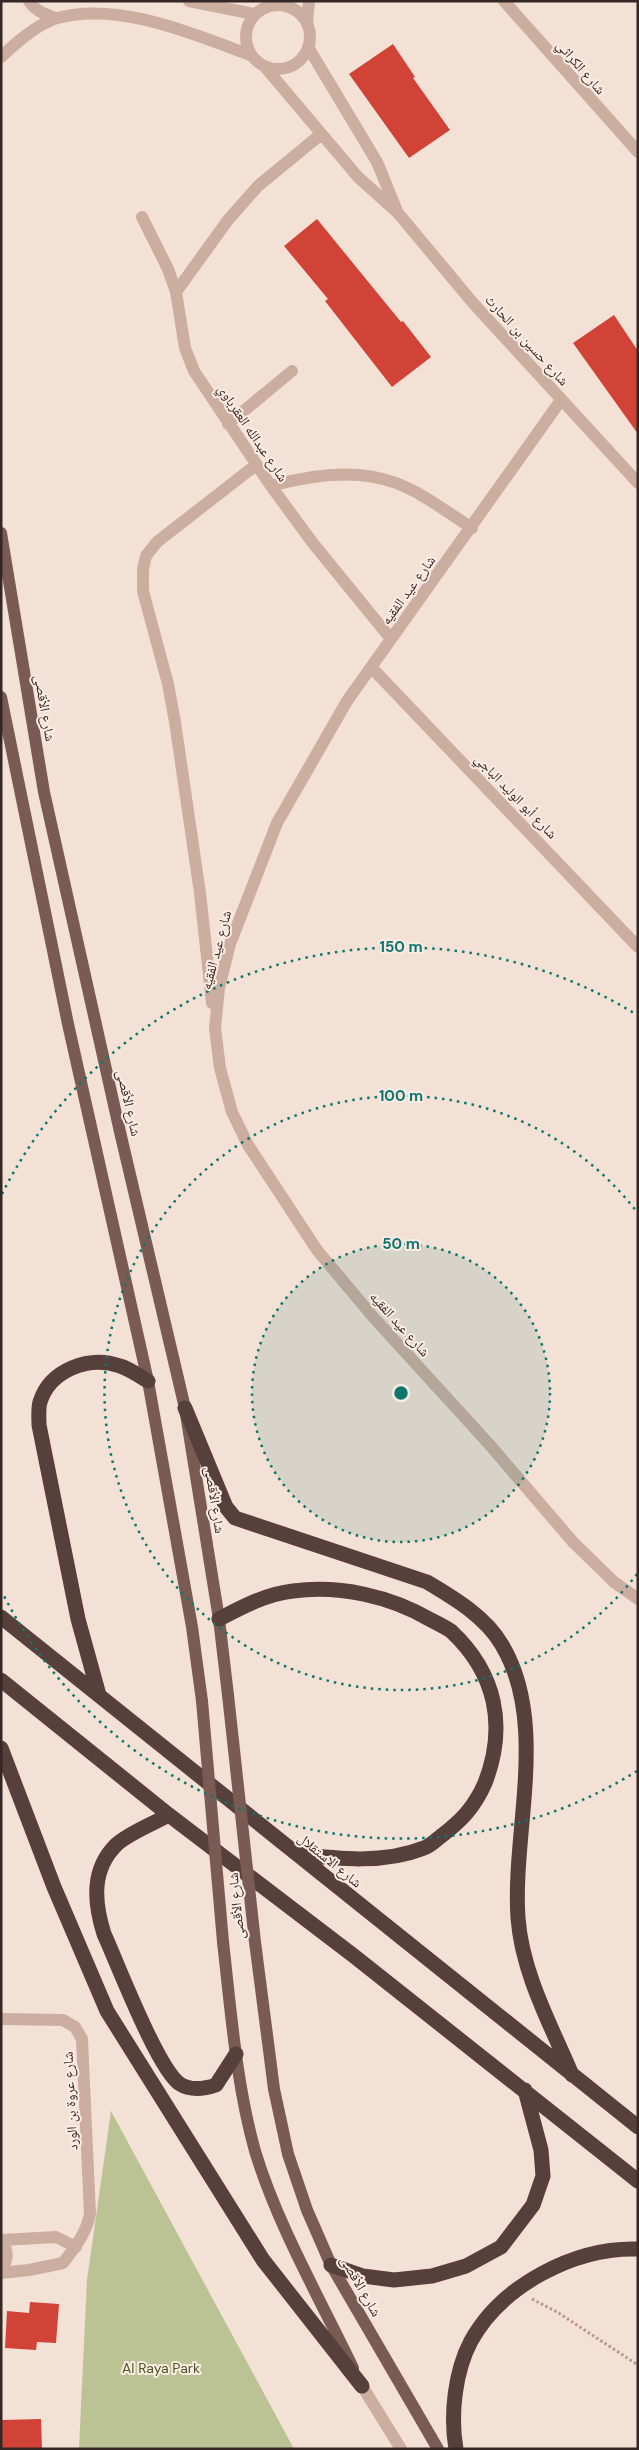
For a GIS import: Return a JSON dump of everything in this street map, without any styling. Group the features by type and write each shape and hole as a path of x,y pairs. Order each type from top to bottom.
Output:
{"highway":[{"path":"99,1695 78,1619 39,1425 40,1403 46,1389 62,1372 83,1363 100,1362 120,1366 148,1381"},
{"path":"185,1408 226,1507 235,1518 427,1582 452,1596 480,1619 502,1643 515,1672 525,1727 525,1773 518,1918 530,1976 572,2075"},
{"path":"219,1619 255,1600 292,1591 329,1588 373,1596 412,1609 450,1630 474,1659 493,1694 497,1732 492,1765 480,1795 462,1820 425,1848 388,1857 348,1860 297,1854"},
{"name":"شارع الاستقلال","path":"1,1617 638,2127"},
{"path":"1,1680 169,1815 354,1956 638,2181"},
{"path":"1,1748 54,1887 107,2011 263,2260 362,2386"},
{"path":"169,1815 118,1842 104,1860 96,1887 98,1914 104,1934 156,2051 178,2083 190,2089 216,2085 236,2054"},
{"path":"331,2265 363,2276 394,2280 432,2276 466,2266 501,2247 533,2205 543,2176 541,2150 525,2090"},
{"path":"456,2449 454,2410 458,2384 471,2342 486,2319 516,2290 547,2271 583,2256 624,2248 638,2248"}],"main road":[{"name":"شارع الأقصى","path":"1,533 44,792 120,1132 185,1408 219,1619 255,1942 274,2090 288,2154 307,2210 331,2265 438,2449"},
{"name":"شارع الأقصى","path":"1,697 68,1024 148,1381 192,1627 202,1701 223,1942 236,2054 250,2133 275,2205 362,2386"}],"street":[{"path":"29,1 41,13 55,18"},
{"path":"189,1 254,14"},
{"path":"1,57 33,29 55,18 90,12 130,16 195,33 250,56 265,67 280,69 296,64 303,57 308,47 310,39 307,23 309,1"},
{"name":"شارع الكراثي","path":"504,1 638,152"},
{"path":"250,56 245,42 246,27 254,14 266,4 289,7 300,13 307,23"},
{"name":"شارع حسين بن الحارث","path":"308,47 378,162 398,213"},
{"name":"شارع حسين بن الحارث","path":"265,67 358,177 398,213 473,302 638,483"},
{"path":"176,292 228,220 258,186 320,134"},
{"name":"شارع عبدالله العقرباوي","path":"142,217 168,269 176,292 185,348 194,371 256,465 312,542 391,638"},
{"path":"228,424 292,371"},
{"name":"شارع عيد الفقيه","path":"561,400 472,528 347,701 277,822 230,944 219,988 215,1028 220,1068 232,1112 248,1145 317,1250 355,1296 489,1444 573,1542 614,1582 638,1599"},
{"path":"215,1028 200,893 175,722 168,684 143,591 143,569 146,556 157,542 256,465"},
{"path":"271,486 299,478 367,476 396,484 472,528"},
{"name":"شارع أبو الوليد الباجي","path":"371,667 638,947"},
{"name":"شارع عروة بن الورد","path":"1,2019 63,2020 75,2027 82,2039 90,2214 88,2226 76,2247 63,2263 29,2270 1,2271"},
{"path":"1,2271 7,2257 2,2239 56,2237 76,2247"},
{"name":"شارع الأقصى","path":"362,2386 401,2449"}],"path":[{"path":"516,2290 557,2312 638,2365"}],"green space":[{"name":"Al Raya Park","path":"111,2111 294,2449 79,2449 87,2280"}],"building":[{"path":"393,44 415,77 413,78 450,130 409,158 349,74"},
{"path":"317,219 431,357 392,387 325,301 328,299 284,246"},
{"path":"614,315 638,351 638,434 573,343"},
{"path":"30,2302 59,2304 56,2343 37,2342 36,2350 5,2348 7,2311 29,2313"},
{"path":"41,2419 42,2449 2,2449 1,2420"}]}
